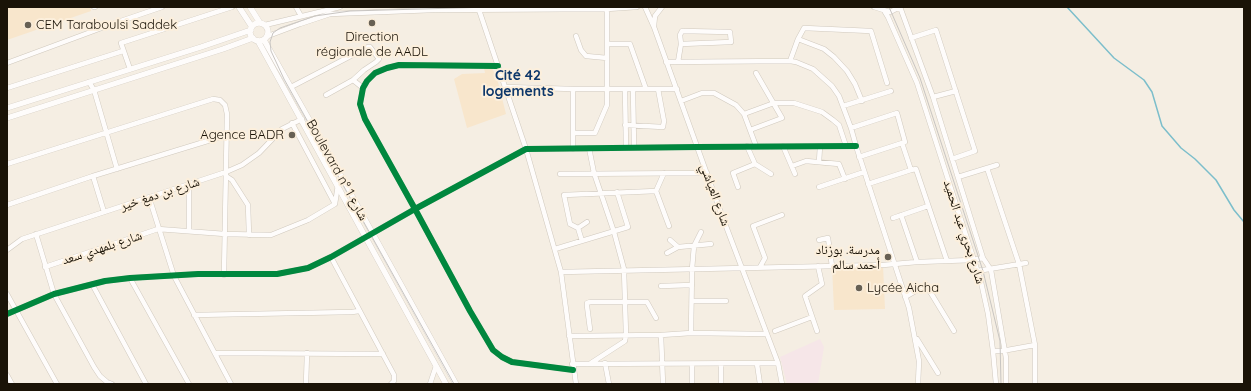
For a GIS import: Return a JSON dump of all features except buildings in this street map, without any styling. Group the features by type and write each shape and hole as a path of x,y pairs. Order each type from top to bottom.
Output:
{"main road":[{"path":"240,7 251,28 250,33 261,39"},
{"path":"7,118 223,49 261,39 268,30 250,7"},
{"path":"7,108 130,69 251,28 257,23 262,24"},
{"name":"Boulevard n° شارع 1","path":"261,39 290,87 456,384"},
{"name":"Boulevard n° شارع 1","path":"261,39 365,237 446,384"}],"street":[{"path":"7,63 162,7"},
{"path":"130,69 121,43 232,7"},
{"path":"296,7 300,16"},
{"path":"262,24 300,16 323,8 340,7"},
{"path":"261,39 330,14 478,8 607,9 637,7"},
{"name":"شارع العياشي","path":"644,7 654,28 677,89 766,334 778,363 782,384"},
{"path":"654,28 655,16 662,7"},
{"path":"874,7 882,8 890,12 900,7 933,97 983,258 991,270 1005,350 1006,384"},
{"path":"478,8 526,149 561,272 572,364 576,384"},
{"name":"شارع بحري عبد الحميد","path":"882,8 888,17 917,83 977,271 986,302 996,384"},
{"path":"573,133 595,133 607,105 607,9"},
{"path":"790,61 798,38 804,28 871,31 887,83"},
{"path":"911,38 936,30 975,151 952,159"},
{"path":"678,62 681,44 680,35 682,31 730,32 731,42 681,44"},
{"path":"576,36 581,50 586,56 607,58"},
{"path":"798,38 824,49 834,57 851,78 862,100"},
{"path":"607,44 630,44 646,89"},
{"path":"290,87 370,47 379,59 353,80 326,95"},
{"path":"7,88 123,51"},
{"path":"666,62 790,61 813,68 836,91 851,128 859,157 905,297 915,336 919,360 918,384"},
{"path":"498,66 399,65 387,68 375,74 367,81 363,88 360,104 365,119 470,312 493,350 512,362 573,370"},
{"path":"750,130 782,118 756,73"},
{"path":"353,80 363,88"},
{"path":"89,82 94,90 116,169"},
{"path":"505,87 573,89 677,89"},
{"path":"573,89 574,149"},
{"path":"625,89 626,148"},
{"path":"633,89 634,148"},
{"path":"625,126 634,125 663,127 664,121 658,89"},
{"path":"843,106 891,91"},
{"path":"933,97 956,91"},
{"path":"681,101 702,93 714,93 736,105 744,114 756,146"},
{"path":"7,164 213,98 220,100 225,105 228,114 224,275"},
{"path":"744,114 774,103 794,103 822,112 833,120 839,126 846,146"},
{"path":"851,128 897,113 905,142 859,157"},
{"name":"شارع بن دمغ خير","path":"7,250 22,239 36,234 189,184 226,174 242,165 258,153 282,128 302,119"},
{"path":"292,123 335,204"},
{"path":"7,205 93,176 227,136"},
{"path":"902,143 911,170"},
{"path":"747,146 755,164 772,174"},
{"path":"783,146 795,174"},
{"path":"819,162 820,146"},
{"path":"7,314 54,294 92,284 130,278 198,274 277,274 308,268 331,257 415,209 526,149 856,146"},
{"path":"589,148 594,173 614,232 624,269 626,335 625,341 591,363"},
{"path":"792,166 806,161 839,164 844,179"},
{"path":"738,187 733,173 755,164"},
{"path":"958,177 997,165"},
{"path":"987,168 1019,264 1035,345 1035,384"},
{"path":"868,184 916,169 947,261"},
{"path":"819,188 864,172"},
{"path":"664,173 656,192 670,226"},
{"path":"560,174 707,173"},
{"path":"226,174 232,180 248,205 249,235"},
{"path":"93,176 104,212"},
{"path":"189,184 189,231"},
{"path":"335,204 338,185"},
{"path":"555,249 628,227 617,192"},
{"path":"582,241 578,228 570,224 564,195 617,192 656,192"},
{"path":"149,198 174,276 231,384"},
{"name":"شارع بلمهدي سعد","path":"45,267 158,230 271,235 308,220 335,204"},
{"path":"893,218 928,206"},
{"path":"901,214 917,262"},
{"path":"760,267 765,258 753,226 782,215"},
{"path":"578,228 587,222"},
{"path":"691,333 692,269 694,246 701,232"},
{"path":"36,234 54,294 100,376 106,382 112,384"},
{"path":"819,240 828,238 832,266"},
{"path":"670,240 678,247"},
{"path":"668,253 678,247 710,244"},
{"path":"331,257 394,375 394,381 391,384"},
{"path":"561,272 624,269 883,265 895,263 973,260 983,258"},
{"path":"977,271 991,270 1026,263"},
{"path":"816,331 805,296 822,284 818,266"},
{"path":"130,278 189,384"},
{"path":"92,284 146,384"},
{"path":"661,286 692,285"},
{"path":"905,297 926,285 954,331"},
{"path":"7,294 57,384"},
{"path":"692,301 726,301"},
{"path":"590,328 588,304 590,302 647,302 656,318"},
{"path":"194,315 359,311"},
{"path":"775,331 812,317"},
{"path":"569,336 661,335 691,333 766,334"},
{"path":"661,335 663,384"},
{"path":"915,336 938,373"},
{"path":"993,351 1035,345"},
{"path":"215,353 383,354"},
{"path":"306,384 307,353"},
{"path":"605,363 609,384"},
{"path":"572,364 778,363"},
{"path":"692,364 692,384"},
{"path":"721,364 721,384"},
{"path":"757,364 760,384"},
{"path":"430,384 436,366"},
{"path":"7,376 12,384"}],"shaded area":[{"name":"CEM Taraboulsi Saddek","path":"7,7 90,7 91,11 7,40"},
{"path":"484,68 492,68 497,78 506,114 467,128 454,79 462,74 485,73"},
{"name":"Lycée Aicha","path":"883,265 885,309 834,310 832,266"},
{"path":"820,339 824,347 818,384 787,384 780,357"}],"waterway":[{"path":"1067,7 1114,58 1144,80 1152,92 1162,126 1181,148 1195,159 1216,180 1234,210 1244,222"}],"tram line":[{"path":"454,384 284,79 271,51 270,42 273,33 280,28 315,16 350,11 491,7"},
{"path":"889,7 920,78 983,271 1000,341 1001,384"}],"cycle path":[{"path":"498,66 399,65 387,68 375,73 367,81 363,88 360,104 365,119 470,311 493,350 512,362 573,370"},
{"path":"7,314 54,294 105,281 198,274 277,274 308,268 331,257 415,209 526,149 856,146"}],"place":[{"name":"Direction régionale de AADL","path":"372,23"},
{"name":"CEM Taraboulsi Saddek","path":"28,25"},
{"name":"Agence BADR","path":"292,135"},
{"name":"مدرسة. بوزناد أحمد سالم","path":"888,257"},
{"name":"Lycée Aicha","path":"859,288"}],"district":[{"name":"Cité 42 logements","path":"518,84"}]}
